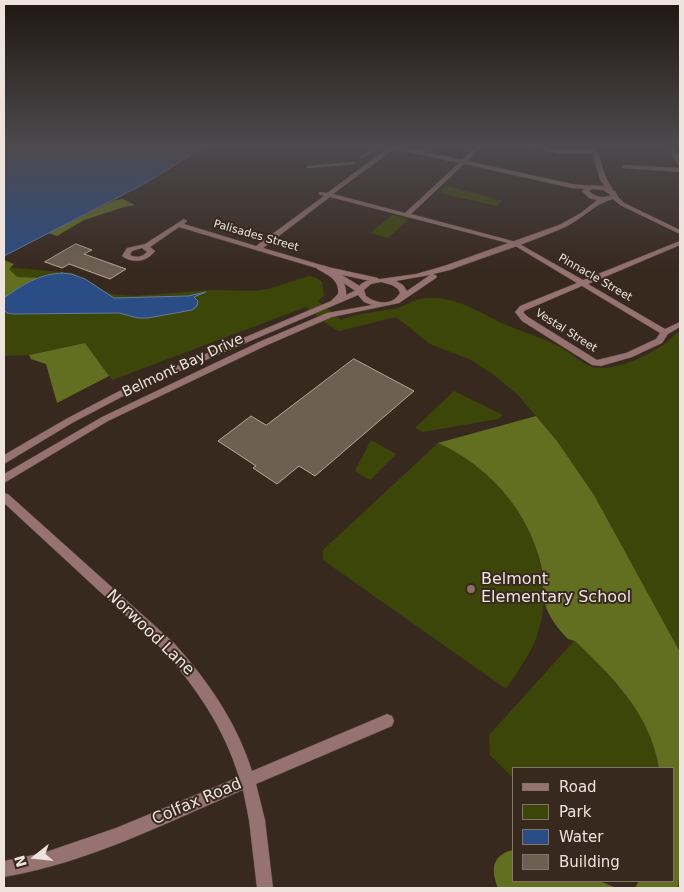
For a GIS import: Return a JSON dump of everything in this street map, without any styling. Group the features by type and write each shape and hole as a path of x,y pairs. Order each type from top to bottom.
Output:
{"street":[{"path":"258,248 340,187"},
{"path":"406,215 436,187"},
{"path":"575,187 612,192"},
{"path":"589,190 593,187"},
{"path":"607,187 617,201 680,232"},
{"path":"589,190 605,199 633,210"},
{"path":"589,190 590,207 607,205 625,207"},
{"name":"Belmont Bay Drive","path":"4,460 69,421 130,389 329,305 360,291 366,283 375,280 416,276 447,268 570,222 590,207 605,199 612,192"},
{"name":"Pinnacle Street","path":"321,193 514,243 665,332"},
{"path":"145,247 187,220"},
{"name":"Palisades Street","path":"179,225 323,268 375,280"},
{"name":"Vestal Street","path":"680,243 523,308 519,312 520,315 582,356 596,362 608,362 629,355 658,341 665,332 680,324"},
{"path":"323,268 338,278 343,286 342,295 329,305"},
{"name":"Palisades Street","path":"323,268 360,291"},
{"name":"Belmont Bay Drive","path":"4,479 105,419 253,348 330,315 395,303 447,268"},
{"path":"385,280 401,286 404,290 404,296"},
{"path":"360,291 367,301 385,304"},
{"name":"Norwood Lane","path":"4,497 185,664 209,694 226,723 249,780 260,842 265,888"},
{"name":"Colfax Road","path":"4,869 43,861 82,849 387,721"}],"green space":[{"path":"447,187 450,187 502,201 497,206 439,193"},
{"path":"123,199 135,205 84,220 57,236 48,233 115,200"},
{"path":"392,215 409,219 388,238 370,233"},
{"path":"4,260 14,264 9,269 17,277 38,278 22,285 4,298"},
{"path":"4,267 73,273 110,294 134,296 211,290 253,291 268,289 309,276 317,278 322,282 324,295 318,301 341,320 360,314 397,308 425,298 446,299 466,305 504,324 553,343 591,367 597,368 611,367 636,360 666,343 680,331 680,652 594,495 557,441 536,416 518,395 494,375 471,360 430,344 396,317 339,331 328,325 306,307 112,380 85,343 29,355 4,356"},
{"path":"85,343 109,376 57,403 46,364 31,359 29,355"},
{"path":"454,391 503,415 498,419 423,432 415,428"},
{"path":"536,416 557,441 594,495 680,652 680,868 678,888 635,888 638,882 674,882 674,767 659,767 647,730 628,698 603,668 575,641 568,639 551,618 546,609 542,570 535,545 527,526 516,508 490,477 474,464 438,443"},
{"path":"371,440 396,454 370,480 355,471"},
{"path":"438,443 466,456 486,472 504,491 519,512 531,536 539,560 543,586 543,611 537,636 527,657 506,689 323,560 323,550"},
{"path":"575,640 603,668 628,698 647,730 659,767 512,767 512,777 490,755 489,735"},
{"path":"512,850 512,882 602,882 617,888 498,888 494,876 495,864 500,856"}],"water":[{"path":"4,187 139,187 4,256"},
{"path":"62,273 85,279 114,298 188,296 206,292 194,297 198,301 197,306 192,310 148,318 138,318 119,313 14,314 7,313 4,310 4,298 17,289 38,278"}],"building":[{"path":"76,244 92,250 84,254 126,269 110,279 69,264 62,268 45,262"},
{"path":"354,359 414,391 315,476 299,466 277,484 253,468 256,466 218,441 251,416 266,425"}],"place":[{"name":"Belmont Elementary School","path":"471,589"}]}
